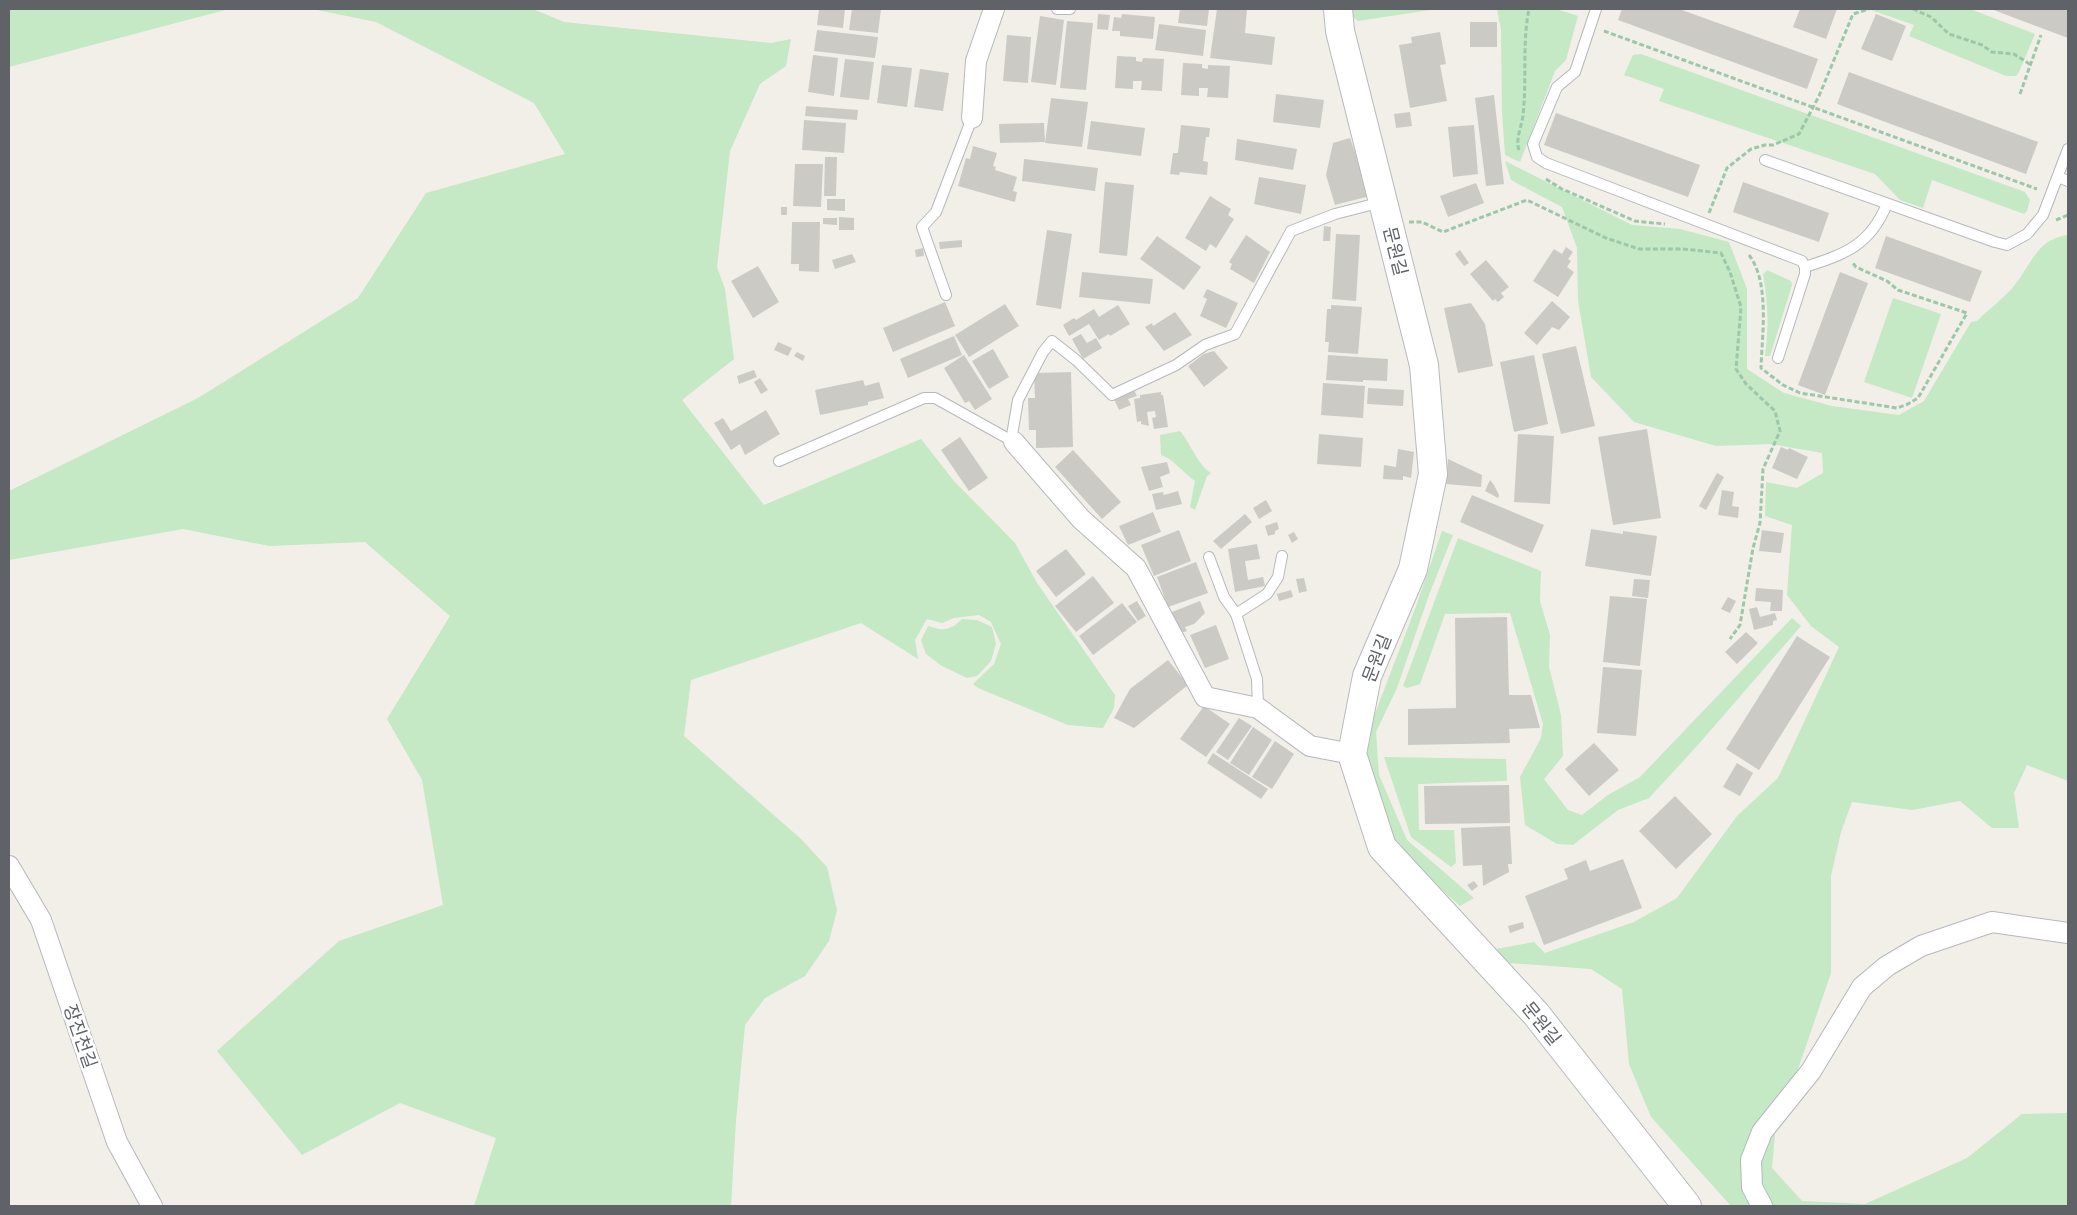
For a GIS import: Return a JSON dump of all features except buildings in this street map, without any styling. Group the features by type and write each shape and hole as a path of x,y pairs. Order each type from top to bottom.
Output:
{"street":[{"path":"972,118 976,61 994,9"},
{"name":"문원길","path":"1334,11 1424,366 1433,474 1413,569 1367,676 1352,754 1382,848 1536,1014 1687,1206"},
{"path":"1013,442 1081,519 1136,568 1205,697 1258,708 1310,746 1352,754"},
{"name":"장진천길","path":"9,866 41,920 116,1142 152,1206"},
{"path":"1762,1206 1752,1187 1751,1160 1762,1132 1811,1071 1862,987 1887,966 1921,946 1992,922 2068,933"}],"lane":[{"path":"1057,9 1070,9"},
{"path":"1596,9 1575,72 1557,87 1533,144 1537,157 1546,163 1802,261 1805,267 1805,274 1778,358"},
{"path":"946,295 922,227 936,212 972,118"},
{"path":"1765,160 2007,245 2027,234 2044,215 2068,150"},
{"path":"2058,177 2068,181"},
{"path":"1805,267 1832,258 1862,242 1879,223 1887,204"},
{"path":"779,461 924,398 935,398 1013,442 1018,400 1052,341 1076,360 1112,394 1176,366 1205,345 1234,334 1291,231 1334,214 1386,211"},
{"path":"1236,614 1267,594 1278,577 1282,556"},
{"path":"1210,557 1224,597 1236,614 1257,679 1258,708"}],"path":[{"path":"1520,152 1517,144 1523,115 1526,28 1529,9"},
{"path":"1709,214 1727,168 1751,149 1773,145 1799,134 1813,108 1853,14 1869,9"},
{"path":"1913,9 1931,17 1949,34 1982,45 1992,52 2014,54 2031,64"},
{"path":"1604,31 2037,189"},
{"path":"2020,94 2041,36"},
{"path":"1541,176 1562,189 1635,221 1670,224"},
{"path":"1386,211 1422,222 1443,232 1527,200 1606,238 1639,249 1683,249 1721,253 1730,272 1741,307 1736,369 1746,384 1775,411 1780,431 1763,469 1760,523 1753,548 1740,625 1730,638"},
{"path":"1743,250 1750,256 1757,273 1763,299 1761,368 1783,385 1800,393 1897,408 1908,404 1918,398 1967,312 1898,290 1887,282 1856,267 1844,252"}],"green space":[{"path":"9,9 229,9 9,67"},
{"path":"312,9 533,9 564,22 771,43 791,39 786,66 760,84 730,151 717,267 725,289 734,359 682,400 764,505 921,439 954,481 1015,543 1037,583 1115,695 1114,708 1103,728 1068,725 978,688 973,684 994,664 1001,644 991,622 979,615 954,618 942,623 927,619 915,640 918,659 861,623 691,680 684,736 801,839 827,867 837,910 829,941 805,976 765,998 745,1025 736,1121 731,1206 474,1206 496,1138 400,1103 302,1155 217,1051 339,941 443,905 422,780 387,719 450,616 365,542 269,546 183,529 9,560 9,491 198,398 358,298 426,193 565,154 534,103 376,22"},
{"path":"1351,9 1437,9 1358,21 1352,16"},
{"path":"1497,9 1556,9 1578,16 1566,60 1555,71 1520,162 1505,155 1502,112 1501,30"},
{"path":"1868,9 1970,9 2035,34 2019,72 2016,76 2006,76 1909,36 1914,25"},
{"path":"1641,54 2025,192 2030,200 2027,211 2024,214 1932,180 1923,208 1900,200 1875,174 1659,101 1664,89 1624,75 1633,55"},
{"path":"1505,161 1632,225 1680,229 1729,242 1747,289 1747,369 1784,393 1832,406 1899,415 1924,401 1971,322 1977,321 2010,291 2041,248 2048,242 2068,235 2068,781 2027,765 2014,793 2019,828 1992,828 1960,801 1912,810 1852,802 1841,832 1831,876 1831,973 1796,1075 1777,1112 1772,1168 1802,1201 1865,1204 1967,1158 2022,1114 2068,1113 2068,1206 1731,1206 1651,1117 1629,1064 1622,989 1591,969 1509,963 1496,949 1534,942 1545,953 1634,922 1677,898 1737,816 1778,778 1839,647 1811,626 1787,595 1792,525 1765,516 1766,482 1797,488 1823,473 1822,453 1771,444 1716,446 1634,422 1591,377 1578,301 1577,248 1562,207 1511,180"},
{"path":"1767,270 1791,281 1792,285 1770,356 1765,356 1767,315 1763,274"},
{"path":"1893,298 1941,314 1912,398 1864,382"},
{"path":"1180,431 1198,459 1211,473 1207,476 1195,510 1190,507 1195,481 1171,460 1161,455 1160,435"},
{"path":"1442,531 1453,535 1430,592 1397,688 1376,732 1379,775 1407,840 1474,898 1460,906 1420,870 1394,839 1365,754 1371,724 1415,609"},
{"path":"1458,538 1541,571 1540,601 1550,635 1549,667 1561,715 1563,756 1544,779 1568,810 1582,815 1608,795 1640,777 1792,618 1801,626 1697,746 1649,798 1618,810 1573,845 1557,844 1525,825 1520,777 1541,738 1543,724 1510,613 1445,614 1420,684 1407,688 1403,686"},
{"path":"962,619 977,620 992,627 996,644 991,661 977,676 967,678 942,666 926,654 921,640 928,626 946,629 954,626"},
{"path":"1384,757 1506,759 1507,781 1418,784 1419,830 1454,830 1456,863 1451,867 1411,837"}]}
